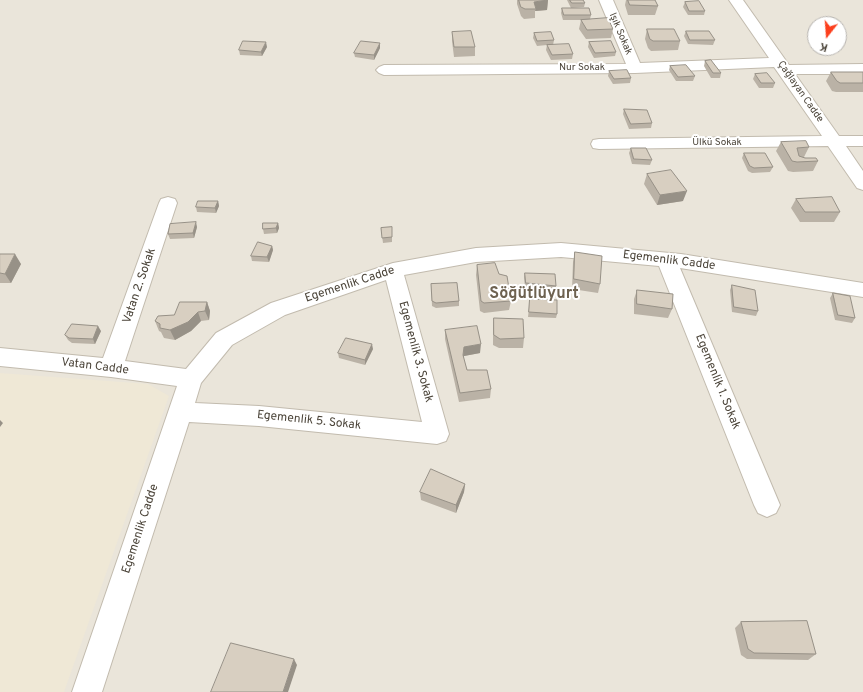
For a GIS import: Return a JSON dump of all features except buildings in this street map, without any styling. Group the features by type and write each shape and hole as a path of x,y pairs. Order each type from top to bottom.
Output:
{"street":[{"name":"Işık Sokak","path":"606,0 635,68"},
{"name":"Çağlayan Cadde","path":"736,0 863,184"},
{"name":"Nur Sokak","path":"384,70 782,66 863,69"},
{"name":"Ülkü Sokak","path":"599,144 863,141"},
{"name":"Vatan 2. Sokak","path":"111,368 168,203"},
{"name":"Egemenlik Cadde","path":"87,692 190,380 224,339 278,309 393,270 476,254 561,250 667,260 863,290"},
{"name":"Egemenlik 1. Sokak","path":"667,260 767,505"},
{"name":"Egemenlik 3. Sokak","path":"393,270 438,434"},
{"name":"Vatan Cadde","path":"0,356 111,368 190,380"},
{"name":"Egemenlik 5. Sokak","path":"180,412 259,416 438,434"}],"shaded area":[{"path":"0,0 863,0 863,692 0,692"},
{"path":"0,373 148,384 169,396 64,692 0,692"}],"district":[{"name":"Söğütlüyurt","path":"534,295"}]}
